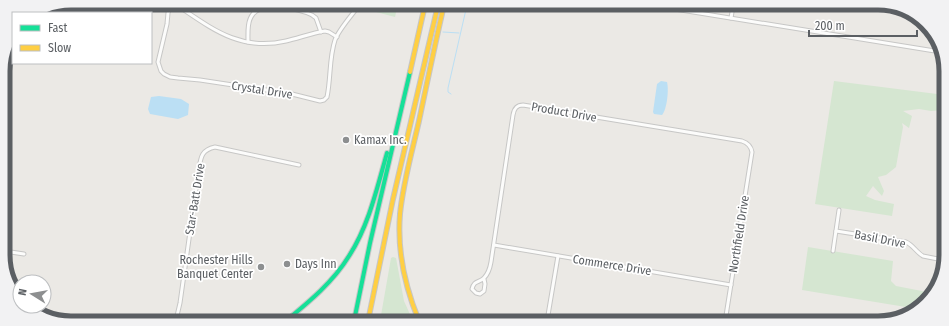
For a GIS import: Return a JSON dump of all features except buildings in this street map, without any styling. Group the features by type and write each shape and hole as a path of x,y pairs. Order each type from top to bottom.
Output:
{"highway":[{"path":"355,316 370,243 424,10"},
{"path":"369,316 393,198 437,10"},
{"path":"418,316 412,302 403,269 399,241 400,215 407,174 443,10"},
{"path":"292,316 330,282 341,269 353,249 367,218 399,114"}],"street":[{"name":"Crystal Drive","path":"169,10 158,62 161,71 170,77 292,94 320,101 324,100 327,96 332,50 337,37"},
{"path":"184,10 213,29 235,39 248,42 267,43 285,41 320,32 329,32 337,37 356,10"},
{"path":"248,42 249,24 252,16 258,10"},
{"path":"293,10 312,15 316,18 320,32"},
{"path":"677,10 935,51"},
{"path":"731,18 732,10"},
{"name":"Product Drive","path":"494,245 513,115 515,108 520,105 742,141 749,145"},
{"name":"Northfield Drive","path":"726,316 752,152 749,145"},
{"name":"Star-Batt Drive","path":"177,316 199,168 201,159 206,151 209,148 215,147 299,164"},
{"path":"833,251 839,210"},
{"name":"Basil Drive","path":"836,231 906,242 912,245 920,255 938,259"},
{"path":"484,278 484,291 480,294 476,293 472,289 473,285 484,278 489,272 494,245"},
{"name":"Commerce Drive","path":"494,245 731,285"},
{"path":"10,253 24,254"},
{"path":"549,316 558,256"}],"green space":[{"path":"376,10 397,10 395,17 376,12"},
{"path":"834,81 939,94 939,110 919,109 903,111 912,116 909,128 902,123 903,127 896,167 886,175 878,177 884,191 882,196 873,186 866,196 875,200 894,204 892,216 815,204"},
{"path":"808,247 893,261 891,281 896,286 926,292 909,307 802,290"},
{"path":"391,258 396,258 404,301 411,316 381,316"}],"water":[{"path":"661,81 667,82 668,90 666,104 662,115 654,114 653,112 657,84"},
{"path":"159,96 181,99 189,104 188,115 178,119 150,114 148,109 151,97"}],"waterway":[{"path":"451,94 448,92 448,88 466,10"},
{"path":"443,32 459,33"}],"traffic: fast":[{"path":"355,316 370,243 410,72"},
{"path":"292,316 328,283 349,256 367,219 387,153"}],"traffic: slow":[{"path":"410,72 424,10"},
{"path":"369,316 393,199 437,10"},
{"path":"417,316 406,282 401,255 399,228 401,202 443,10"}],"place":[{"name":"Kamax Inc.","path":"346,140"},
{"name":"Days Inn","path":"287,264"},
{"name":"Rochester Hills Banquet Center","path":"261,267"}]}
